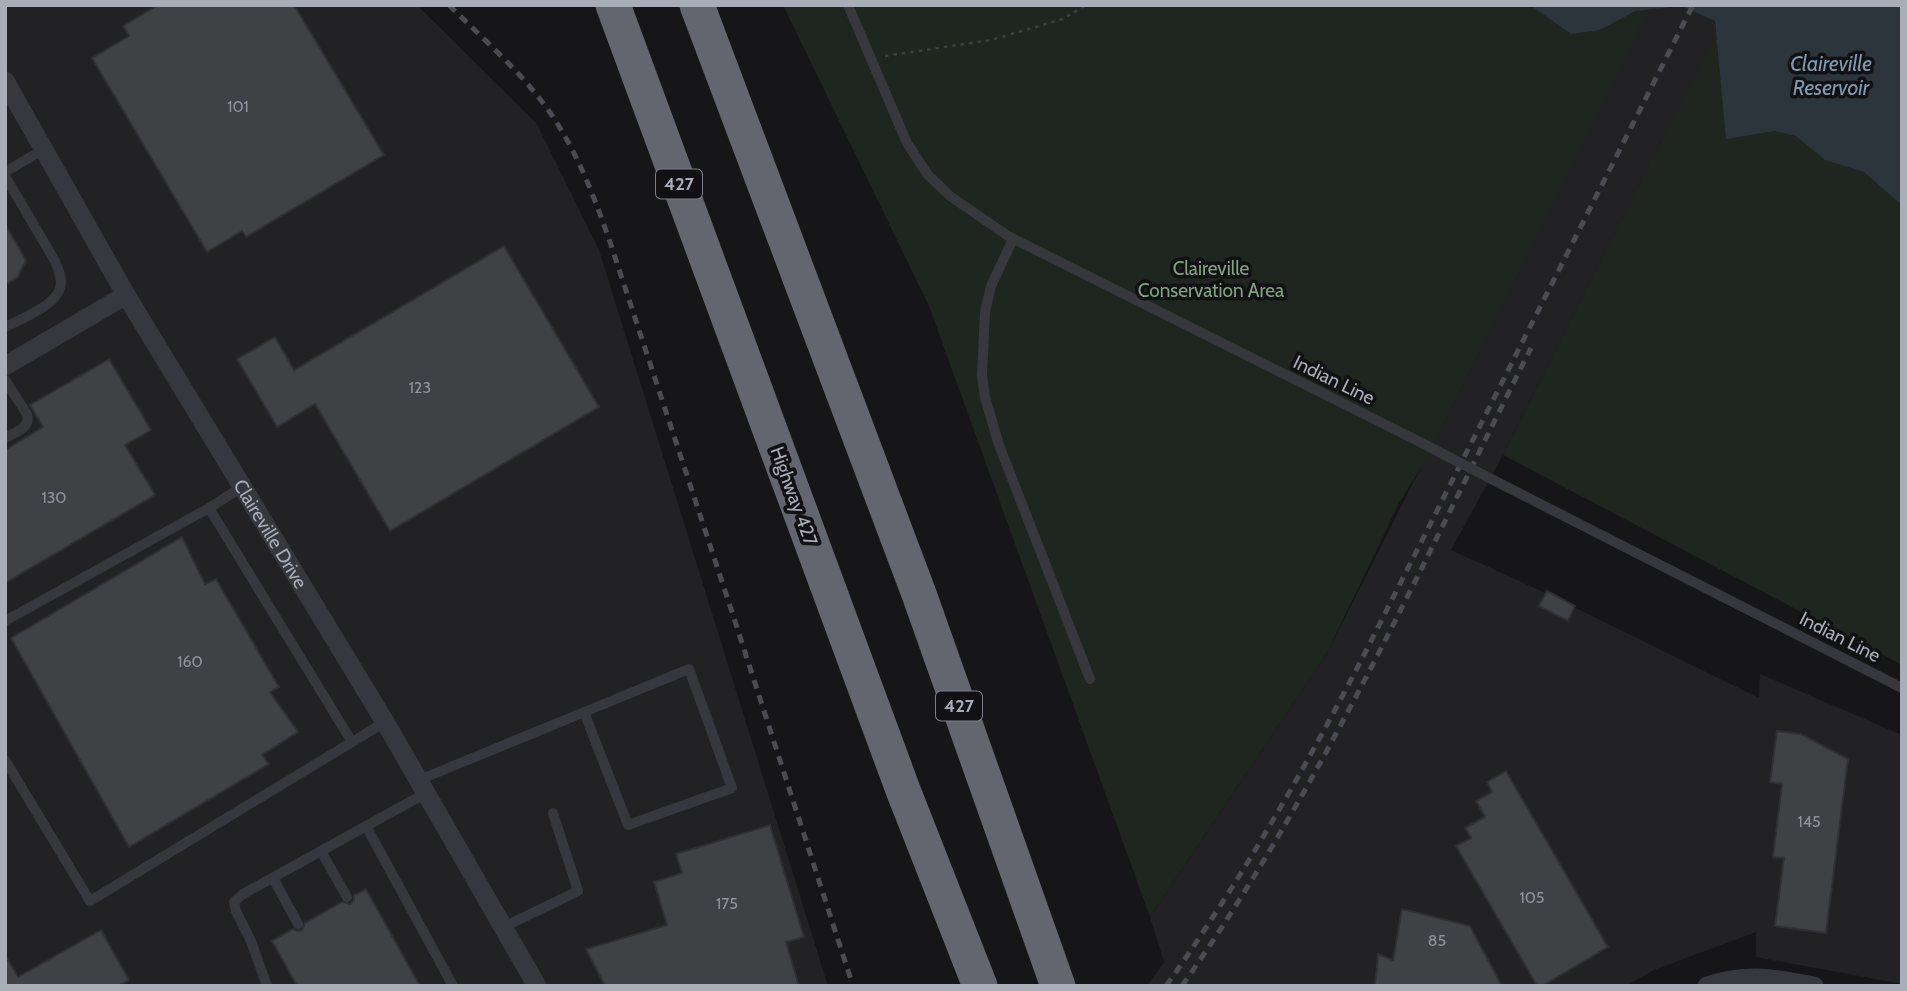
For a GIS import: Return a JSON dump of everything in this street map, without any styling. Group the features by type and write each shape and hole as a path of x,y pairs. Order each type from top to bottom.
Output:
{"highway":[{"name":"Highway 427","path":"613,5 898,777 980,986"},
{"name":"427","path":"697,5 919,594 1058,986"}],"street":[{"name":"Claireville Drive","path":"5,81 126,295 385,722 537,986"},
{"path":"5,366 126,295"},
{"path":"1707,986 1752,977 1814,986"}],"lane":[{"name":"Indian Line","path":"848,5 907,143 928,175 950,196 1013,239 1416,440 1902,688"},
{"path":"5,327 52,302 60,288 60,275 55,261 5,174 44,149"},
{"path":"1013,239 991,286 985,312 982,375 999,445 1090,679"},
{"path":"5,380 29,419 22,429 5,438"},
{"path":"5,621 242,487"},
{"path":"209,508 352,742"},
{"path":"267,986 251,941 236,911 234,902 243,894 366,826 422,787 584,712 689,668 732,788 628,825 584,712"},
{"path":"5,759 90,901 385,722"},
{"path":"504,927 578,891 553,813"},
{"path":"366,826 453,986"},
{"path":"321,851 347,897"},
{"path":"273,878 298,924"}],"path":[{"path":"871,58 990,40 1063,19 1086,5"}],"shaded area":[{"path":"5,5 417,5 537,124 599,250 828,986 5,986"},
{"path":"1681,6 1715,21 1716,34 1503,455 1451,550 1759,698 1760,674 1902,735 1902,984 1756,957 1756,932 1654,970 1626,986 1147,986 1164,962 1150,917 1328,651 1648,9"}],"green space":[{"name":"Claireville Conservation Area","path":"783,5 1651,5 1424,463 1399,503 1328,651 1150,917 929,306"},
{"path":"1730,5 1902,5 1902,665 1503,455"}],"water":[{"name":"Claireville Reservoir","path":"1530,5 1902,5 1902,205 1864,172 1825,160 1796,136 1775,131 1726,139 1715,21 1681,6 1635,11 1600,30 1571,34"}],"building":[{"path":"158,5 294,5 384,155 246,237 242,231 207,252 92,58 129,36 123,26"},
{"path":"5,224 26,260 18,277 5,285"},
{"path":"504,246 599,407 390,531 315,404 277,427 237,359 275,337 294,370"},
{"path":"109,359 151,430 125,445 155,495 5,583 5,450 43,427 30,405"},
{"path":"182,537 205,584 216,579 279,687 270,692 298,732 262,755 269,764 129,847 11,638"},
{"path":"1547,591 1575,606 1568,621 1539,606"},
{"path":"1777,731 1801,734 1848,759 1826,933 1775,926 1784,858 1773,857 1782,784 1770,782"},
{"path":"1506,771 1608,947 1542,986 1537,986 1456,846 1471,838 1465,828 1485,817 1476,801 1492,792 1487,782"},
{"path":"770,825 804,937 786,942 799,986 605,986 586,949 667,925 654,882 682,873 676,854"},
{"path":"366,889 420,986 297,986 272,941 293,929 302,930 305,923 342,902 350,904 354,895"},
{"path":"1402,909 1470,926 1502,986 1375,986 1378,954 1393,960"},
{"path":"101,930 129,980 118,986 5,986 5,955 18,977"}],"railway":[{"path":"449,5 536,94 568,142 588,183 610,242 853,986"},
{"path":"1166,986 1247,864 1343,694 1693,5"},
{"path":"1182,986 1233,910 1325,754 1410,592 1531,348"}]}
